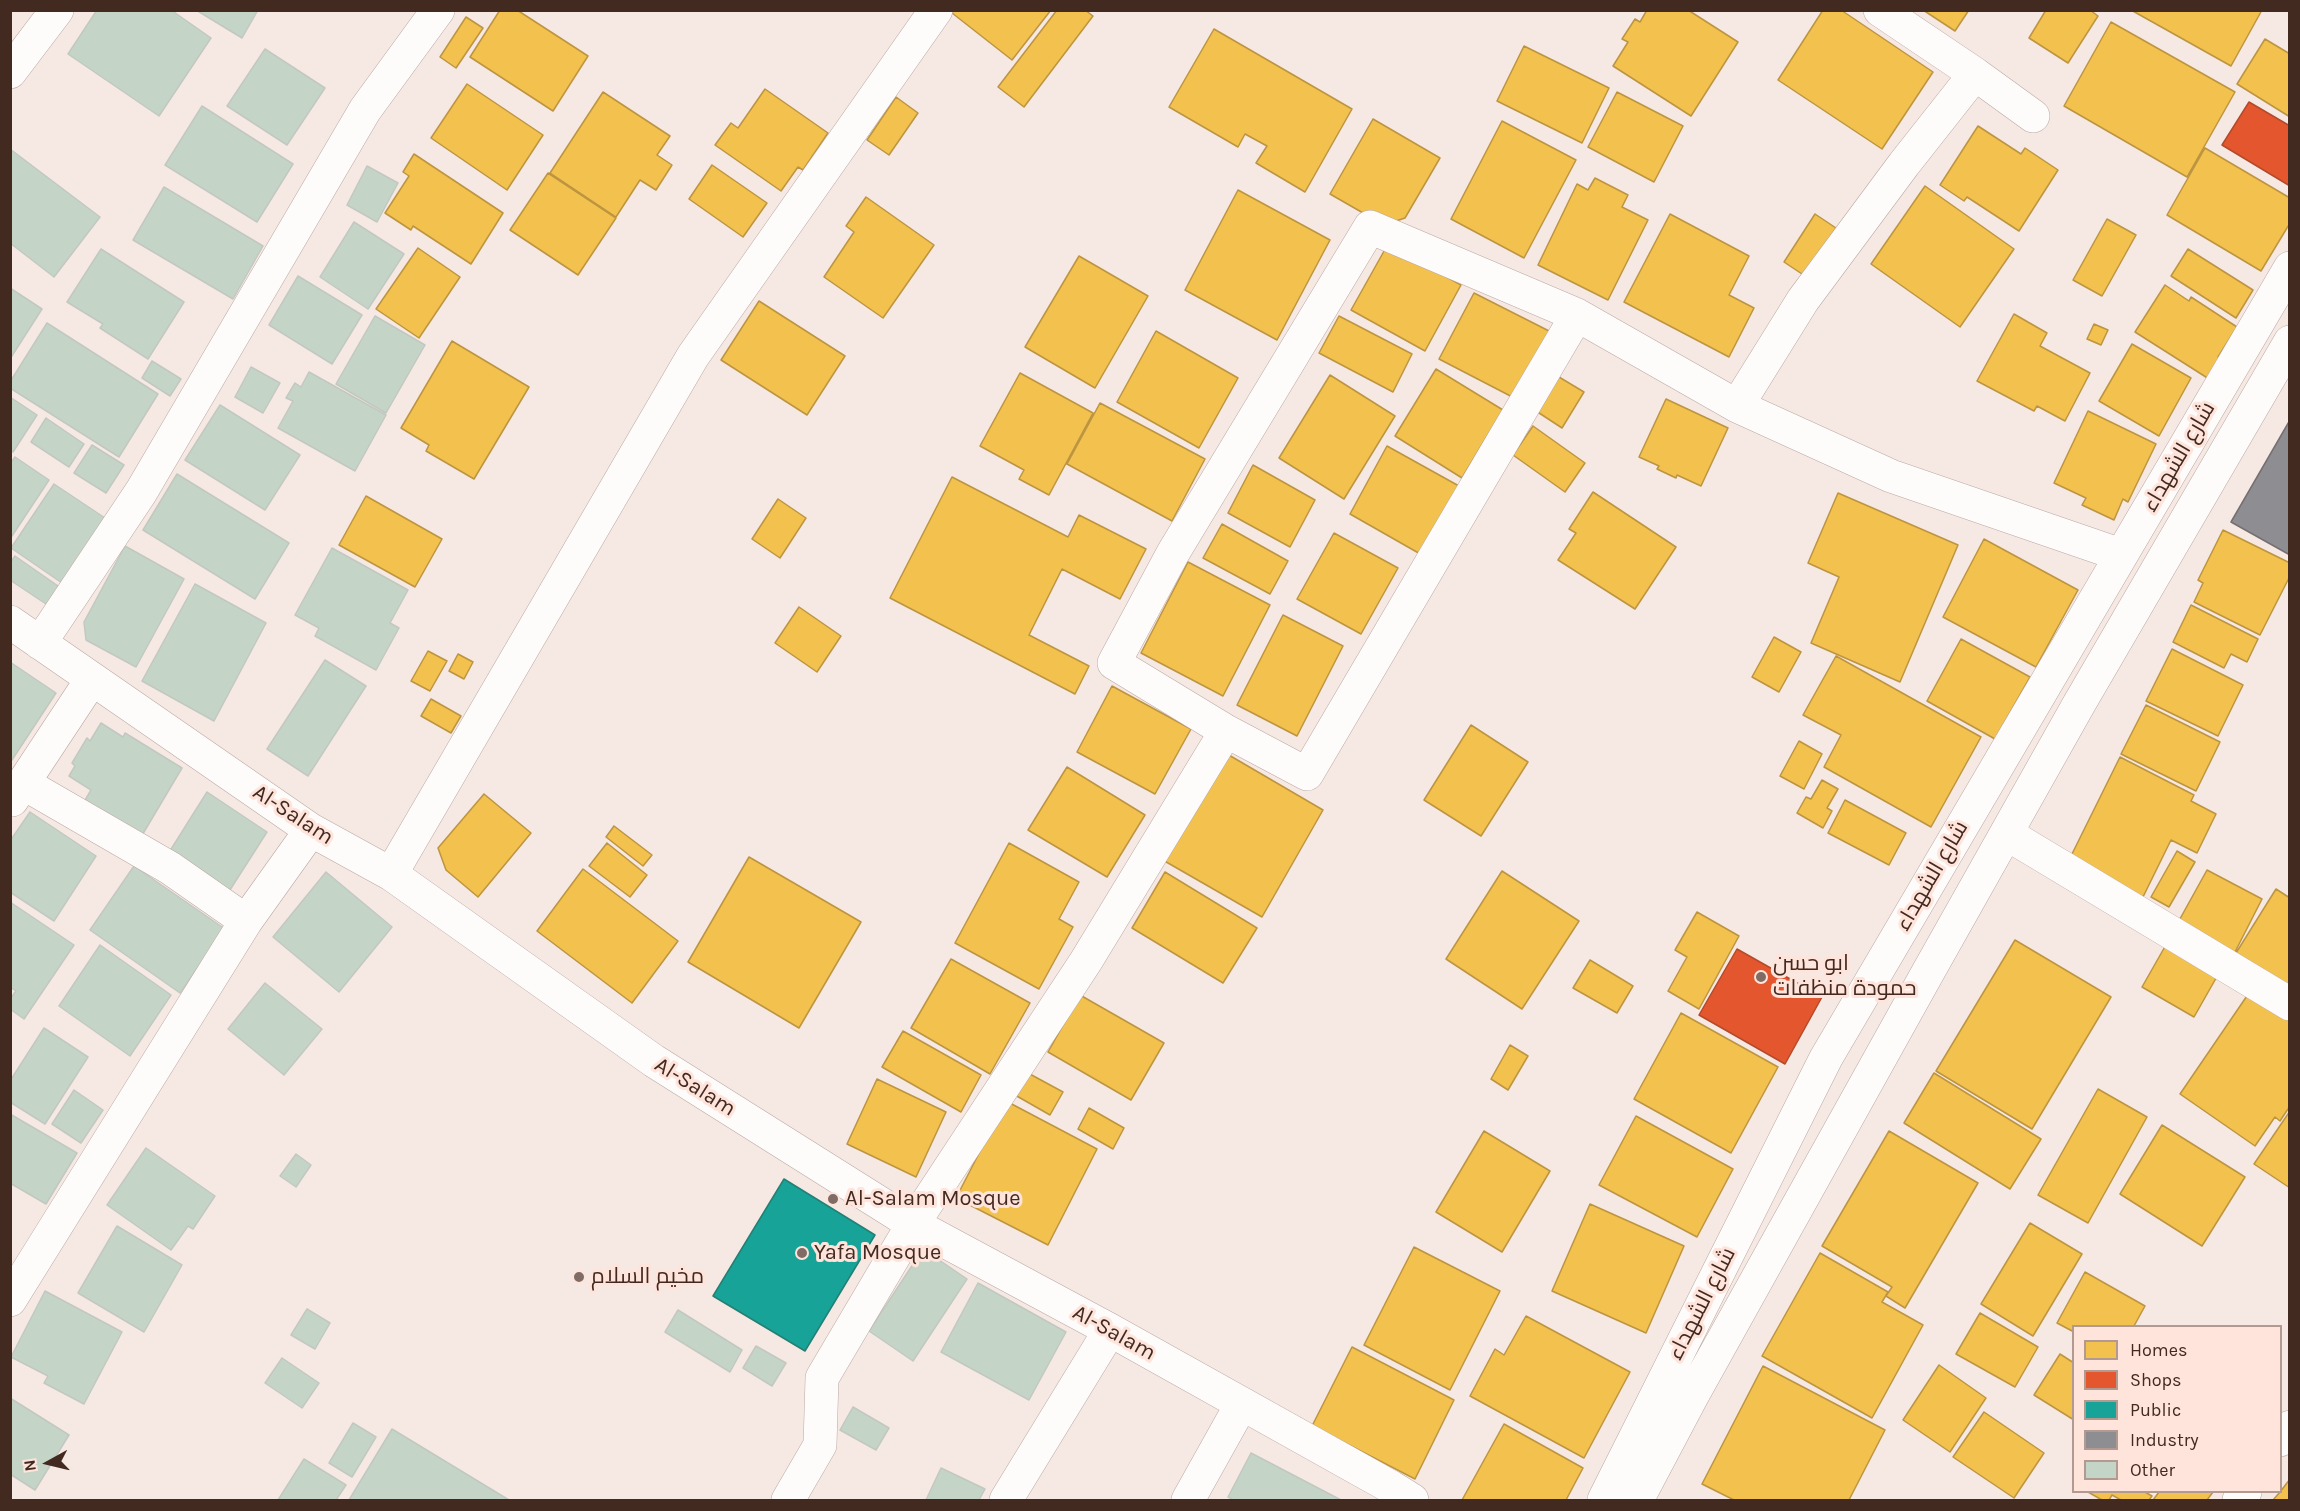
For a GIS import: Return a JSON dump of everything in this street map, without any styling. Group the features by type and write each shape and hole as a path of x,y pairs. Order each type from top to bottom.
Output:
{"street":[{"path":"10,72 57,10"},
{"path":"40,643 141,492 365,110 438,10"},
{"path":"391,874 693,356 936,10"},
{"path":"1880,10 1976,74 2033,116"},
{"path":"1737,406 1803,300 1904,164 1976,74"},
{"path":"1577,315 1307,774 1226,730 1114,663 1173,553 1370,227 1577,315 1737,406 1891,476 2121,555"},
{"name":"شارع الشهداء","path":"1604,1500 1826,1058 2289,268"},
{"name":"شارع الشهداء","path":"1637,1500 1692,1396 2079,704 2289,342"},
{"name":"Al-Salam","path":"10,622 311,830 391,874 654,1061 913,1224 1110,1330 1412,1500"},
{"path":"92,680 17,792 170,868 246,921"},
{"path":"788,1500 820,1445 822,1378 913,1224 1086,961 1226,730"},
{"path":"10,1300 246,921 311,830"},
{"path":"2007,834 2289,1004"},
{"path":"1006,1500 1110,1330"},
{"path":"1188,1500 1241,1405"}],"building: Homes":[{"path":"500,10 517,10 588,56 553,111 470,57"},
{"path":"954,10 1051,10 1012,60 952,13"},
{"path":"1057,10 1085,10 1093,16 1024,107 998,87"},
{"path":"1647,10 1688,10 1738,42 1691,116 1613,66 1628,42 1622,39 1635,19 1640,22"},
{"path":"1823,10 1841,10 1933,72 1882,149 1778,80"},
{"path":"1923,10 1969,10 1955,31"},
{"path":"2046,10 2090,10 2098,16 2068,63 2029,38"},
{"path":"2131,10 2262,10 2231,66"},
{"path":"466,17 483,28 456,68 440,57"},
{"path":"2111,22 2235,92 2187,177 2064,106"},
{"path":"1214,29 1352,109 1305,192 1256,163 1267,146 1245,134 1238,147 1169,107"},
{"path":"2265,39 2290,54 2290,117 2237,84"},
{"path":"1524,46 1609,88 1582,143 1497,101"},
{"path":"467,84 543,135 507,190 431,138"},
{"path":"765,89 828,133 803,170 798,167 781,191 715,145 731,123 738,128"},
{"path":"603,92 670,136 657,155 672,165 656,190 640,180 616,217 550,173"},
{"path":"1617,92 1683,126 1654,182 1588,147"},
{"path":"896,97 918,113 889,155 867,140"},
{"path":"1373,119 1440,158 1405,218 1384,225 1330,194"},
{"path":"1502,121 1576,160 1524,258 1451,219"},
{"path":"1978,126 2021,154 2025,148 2058,170 2019,231 1967,197 1964,201 1940,185"},
{"path":"2205,148 2290,198 2290,223 2261,271 2167,215"},
{"path":"414,154 503,213 471,264 413,226 411,230 385,213 409,176 403,172"},
{"path":"712,165 767,203 743,237 689,199"},
{"path":"548,173 616,218 578,275 510,230"},
{"path":"1595,178 1628,195 1622,207 1648,220 1608,300 1538,265 1577,184 1588,190"},
{"path":"1925,186 2014,249 1960,327 1871,264"},
{"path":"1238,190 1330,240 1277,340 1185,290"},
{"path":"866,197 934,245 883,318 824,277 854,232 846,226"},
{"path":"1670,214 1749,256 1729,295 1754,308 1729,357 1624,302"},
{"path":"1815,214 1836,228 1805,276 1784,262"},
{"path":"2107,219 2136,235 2102,296 2073,280"},
{"path":"1388,244 1461,285 1425,351 1351,310"},
{"path":"418,248 460,277 419,338 376,309"},
{"path":"2188,249 2253,290 2236,318 2171,276"},
{"path":"1079,256 1148,296 1095,388 1025,347"},
{"path":"2165,285 2189,301 2191,297 2237,327 2218,357 2221,360 2209,379 2135,332"},
{"path":"1474,293 1557,335 1522,402 1439,359"},
{"path":"759,301 845,356 807,415 721,360"},
{"path":"2014,314 2047,333 2040,346 2090,373 2065,421 2037,406 2034,411 1977,381"},
{"path":"1339,316 1412,354 1393,392 1319,353"},
{"path":"2094,324 2108,330 2101,345 2087,339"},
{"path":"1156,331 1238,378 1199,448 1117,402"},
{"path":"452,341 529,387 474,479 426,451 429,445 401,428"},
{"path":"2132,344 2191,378 2159,436 2099,401"},
{"path":"1436,369 1503,410 1462,478 1395,436"},
{"path":"1020,373 1093,413 1049,495 1019,479 1024,470 980,446"},
{"path":"1554,374 1584,392 1562,428 1533,409"},
{"path":"1330,375 1395,416 1344,499 1279,458"},
{"path":"1666,399 1728,428 1701,486 1677,475 1676,478 1657,469 1659,466 1639,457"},
{"path":"1100,403 1205,459 1172,521 1067,464"},
{"path":"2088,411 2156,444 2128,502 2123,499 2114,520 2082,505 2086,498 2054,483"},
{"path":"1533,426 1585,463 1565,492 1513,455"},
{"path":"1387,446 1459,486 1422,555 1350,514"},
{"path":"1253,465 1315,500 1290,547 1228,513"},
{"path":"952,477 1068,537 1079,515 1146,549 1120,599 1062,569 1029,635 1089,666 1075,694 890,598"},
{"path":"1593,492 1676,547 1635,609 1558,560 1576,533 1569,529"},
{"path":"1838,493 1958,545 1900,682 1811,643 1839,577 1808,563"},
{"path":"366,496 442,539 415,587 339,545"},
{"path":"778,499 806,518 780,558 752,539"},
{"path":"1222,524 1288,561 1270,594 1203,558"},
{"path":"2223,530 2290,563 2290,576 2260,635 2194,602 2203,583 2198,580"},
{"path":"1334,533 1398,568 1361,634 1297,599"},
{"path":"1984,539 2078,590 2036,667 1943,617"},
{"path":"1188,562 1270,605 1223,696 1141,653"},
{"path":"2191,605 2258,639 2247,662 2231,654 2224,668 2173,642"},
{"path":"799,607 841,636 817,672 775,643"},
{"path":"1283,615 1343,646 1297,736 1237,705"},
{"path":"1774,637 1801,652 1779,692 1752,677"},
{"path":"1961,639 2030,677 1995,739 1927,701"},
{"path":"2172,649 2243,685 2218,736 2146,701"},
{"path":"428,651 447,661 430,691 411,681"},
{"path":"458,654 473,662 464,679 449,671"},
{"path":"1836,656 1981,737 1931,827 1824,767 1841,735 1803,715"},
{"path":"1112,686 1191,729 1155,794 1077,752"},
{"path":"431,699 461,716 451,733 421,716"},
{"path":"2146,705 2220,742 2196,791 2121,754"},
{"path":"1471,725 1528,762 1481,836 1424,800"},
{"path":"1799,741 1822,754 1804,789 1780,776"},
{"path":"1222,751 1323,810 1262,917 1161,859"},
{"path":"2120,757 2194,795 2191,801 2216,814 2197,853 2171,840 2142,899 2068,862"},
{"path":"1067,767 1145,815 1107,877 1028,830"},
{"path":"1822,780 1838,789 1827,808 1832,811 1823,828 1797,813 1806,797 1811,799"},
{"path":"484,794 531,833 478,897 446,870 438,848"},
{"path":"1845,800 1906,833 1889,865 1828,833"},
{"path":"614,826 652,855 643,866 606,837"},
{"path":"607,843 647,875 630,897 589,866"},
{"path":"1009,843 1079,882 1059,919 1073,927 1039,989 955,943"},
{"path":"2177,851 2195,862 2169,907 2151,897"},
{"path":"749,857 861,922 799,1028 688,962"},
{"path":"583,869 678,941 632,1003 537,931"},
{"path":"2207,870 2262,899 2233,956 2176,926"},
{"path":"1502,871 1579,921 1522,1009 1446,959"},
{"path":"1165,872 1257,928 1223,983 1132,928"},
{"path":"2276,889 2290,898 2290,997 2231,961"},
{"path":"1697,912 1739,936 1699,1009 1668,991 1687,957 1675,950"},
{"path":"2015,940 2111,997 2032,1129 1936,1071"},
{"path":"2167,943 2219,973 2194,1017 2142,987"},
{"path":"951,959 1030,1003 990,1074 911,1028"},
{"path":"1590,960 1633,986 1617,1013 1573,988"},
{"path":"2251,990 2290,1017 2290,1106 2280,1121 2275,1117 2255,1146 2180,1094"},
{"path":"1080,995 1164,1043 1131,1100 1048,1052"},
{"path":"1681,1013 1778,1067 1731,1153 1634,1099"},
{"path":"903,1031 981,1075 961,1112 882,1067"},
{"path":"1510,1045 1528,1056 1508,1090 1491,1079"},
{"path":"1028,1073 1063,1092 1050,1115 1015,1095"},
{"path":"1934,1073 2041,1139 2010,1189 1904,1123"},
{"path":"877,1079 946,1112 916,1177 847,1144"},
{"path":"2098,1089 2147,1117 2088,1223 2038,1195"},
{"path":"1006,1101 1097,1149 1048,1245 956,1198"},
{"path":"1089,1108 1124,1128 1113,1149 1078,1129"},
{"path":"2290,1111 2290,1188 2254,1164"},
{"path":"1636,1116 1733,1169 1697,1237 1599,1185"},
{"path":"2162,1125 2245,1177 2202,1246 2120,1194"},
{"path":"1484,1131 1550,1171 1502,1252 1436,1212"},
{"path":"1889,1131 1978,1183 1905,1308 1886,1296 1892,1287 1822,1246"},
{"path":"1590,1204 1684,1246 1646,1333 1552,1291"},
{"path":"2030,1223 2082,1254 2033,1336 1981,1304"},
{"path":"1414,1247 1500,1291 1450,1390 1364,1345"},
{"path":"1820,1253 1888,1292 1882,1302 1923,1325 1872,1418 1762,1356"},
{"path":"2085,1272 2145,1306 2135,1325 2072,1325 2072,1331 2057,1323"},
{"path":"1980,1313 2038,1347 2015,1387 1956,1354"},
{"path":"1526,1316 1630,1372 1584,1458 1470,1396 1495,1349 1504,1355"},
{"path":"1352,1347 1454,1400 1415,1479 1312,1426"},
{"path":"2060,1354 2072,1362 2072,1419 2034,1395"},
{"path":"1939,1365 1986,1398 1950,1452 1903,1420"},
{"path":"1763,1366 1885,1430 1849,1500 1734,1500 1702,1484"},
{"path":"1984,1412 2044,1453 2014,1498 1953,1457"},
{"path":"1504,1424 1583,1468 1566,1500 1462,1500"},
{"path":"2290,1479 2290,1500 2273,1500 2282,1493"},
{"path":"2090,1493 2147,1493 2152,1496 2149,1500 2121,1500 2112,1495 2109,1500 2102,1500"},
{"path":"2158,1493 2212,1493 2207,1500 2153,1500"}],"building: Shops":[{"path":"2249,102 2290,126 2290,186 2222,145"},
{"path":"1737,949 1822,997 1785,1064 1699,1015"}],"building: Public":[{"name":"Yafa Mosque","path":"784,1179 875,1235 805,1351 713,1296"}],"building: Industry":[{"path":"2290,420 2290,555 2231,522"}],"building: Other":[{"path":"97,10 171,10 211,38 159,116 68,54"},
{"path":"196,10 258,10 242,38"},
{"path":"265,49 325,88 287,145 227,106"},
{"path":"202,106 293,164 257,222 165,165"},
{"path":"10,149 100,217 54,277 10,243"},
{"path":"367,166 398,183 377,222 347,205"},
{"path":"164,187 263,246 233,299 133,240"},
{"path":"354,222 404,254 368,309 320,277"},
{"path":"101,249 184,302 148,359 100,328 103,324 67,302"},
{"path":"298,276 362,315 332,364 269,325"},
{"path":"10,288 42,309 10,359"},
{"path":"375,316 425,345 386,413 336,384"},
{"path":"47,323 158,394 119,457 10,388 10,382"},
{"path":"152,361 181,379 170,396 142,378"},
{"path":"251,367 280,383 263,413 235,397"},
{"path":"309,372 386,415 355,471 278,428 293,401 286,398 295,383 301,387"},
{"path":"10,397 37,415 13,452 10,450"},
{"path":"220,405 300,455 265,510 185,460"},
{"path":"46,418 84,444 69,467 31,442"},
{"path":"92,445 124,465 106,493 74,473"},
{"path":"15,457 49,480 10,539 10,464"},
{"path":"177,474 289,543 255,599 143,530"},
{"path":"54,484 105,518 62,583 11,548"},
{"path":"125,546 184,579 136,667 86,640 84,622"},
{"path":"332,548 408,590 390,623 399,628 376,670 315,636 319,628 295,615"},
{"path":"15,556 61,588 49,606 10,580 10,563"},
{"path":"195,584 266,623 214,721 142,681"},
{"path":"325,660 366,686 308,776 267,749"},
{"path":"10,662 56,693 10,763"},
{"path":"101,723 123,737 125,733 182,768 141,837 84,802 91,790 69,776 75,766 72,763 87,738 90,741"},
{"path":"207,792 267,832 228,893 168,854"},
{"path":"30,812 96,856 54,921 10,892 10,841"},
{"path":"134,866 225,929 180,993 90,930"},
{"path":"326,872 392,927 339,992 273,937"},
{"path":"10,902 74,945 24,1019 10,1009 10,999 16,991 10,987"},
{"path":"100,945 171,995 130,1056 59,1006"},
{"path":"265,983 322,1029 284,1075 228,1029"},
{"path":"44,1028 88,1057 45,1124 10,1102 10,1081"},
{"path":"74,1090 103,1110 81,1143 52,1124"},
{"path":"10,1114 77,1153 46,1204 10,1183"},
{"path":"146,1148 215,1196 193,1229 188,1226 171,1250 107,1205"},
{"path":"296,1154 311,1165 296,1187 280,1176"},
{"path":"117,1226 182,1265 144,1332 78,1293"},
{"path":"923,1249 967,1279 913,1361 869,1331"},
{"path":"978,1283 1066,1332 1029,1400 941,1352"},
{"path":"45,1291 122,1332 84,1404 44,1383 48,1376 11,1357"},
{"path":"307,1309 330,1323 315,1349 291,1335"},
{"path":"678,1310 742,1350 730,1372 665,1332"},
{"path":"756,1346 786,1363 772,1386 743,1368"},
{"path":"282,1358 319,1383 302,1408 265,1383"},
{"path":"10,1398 69,1435 35,1490 10,1474"},
{"path":"853,1407 889,1428 876,1450 840,1430"},
{"path":"353,1423 376,1437 352,1477 329,1463"},
{"path":"392,1429 509,1500 349,1500"},
{"path":"1251,1453 1341,1500 1231,1500 1228,1497"},
{"path":"304,1459 346,1485 336,1500 278,1500"},
{"path":"941,1468 985,1489 979,1500 926,1500"}],"place":[{"name":"ابو حسن حمودة منظفات","path":"1761,977"},
{"name":"Al-Salam Mosque","path":"833,1199"},
{"name":"Yafa Mosque","path":"802,1253"},
{"name":"مخيم السلام","path":"579,1277"}]}
